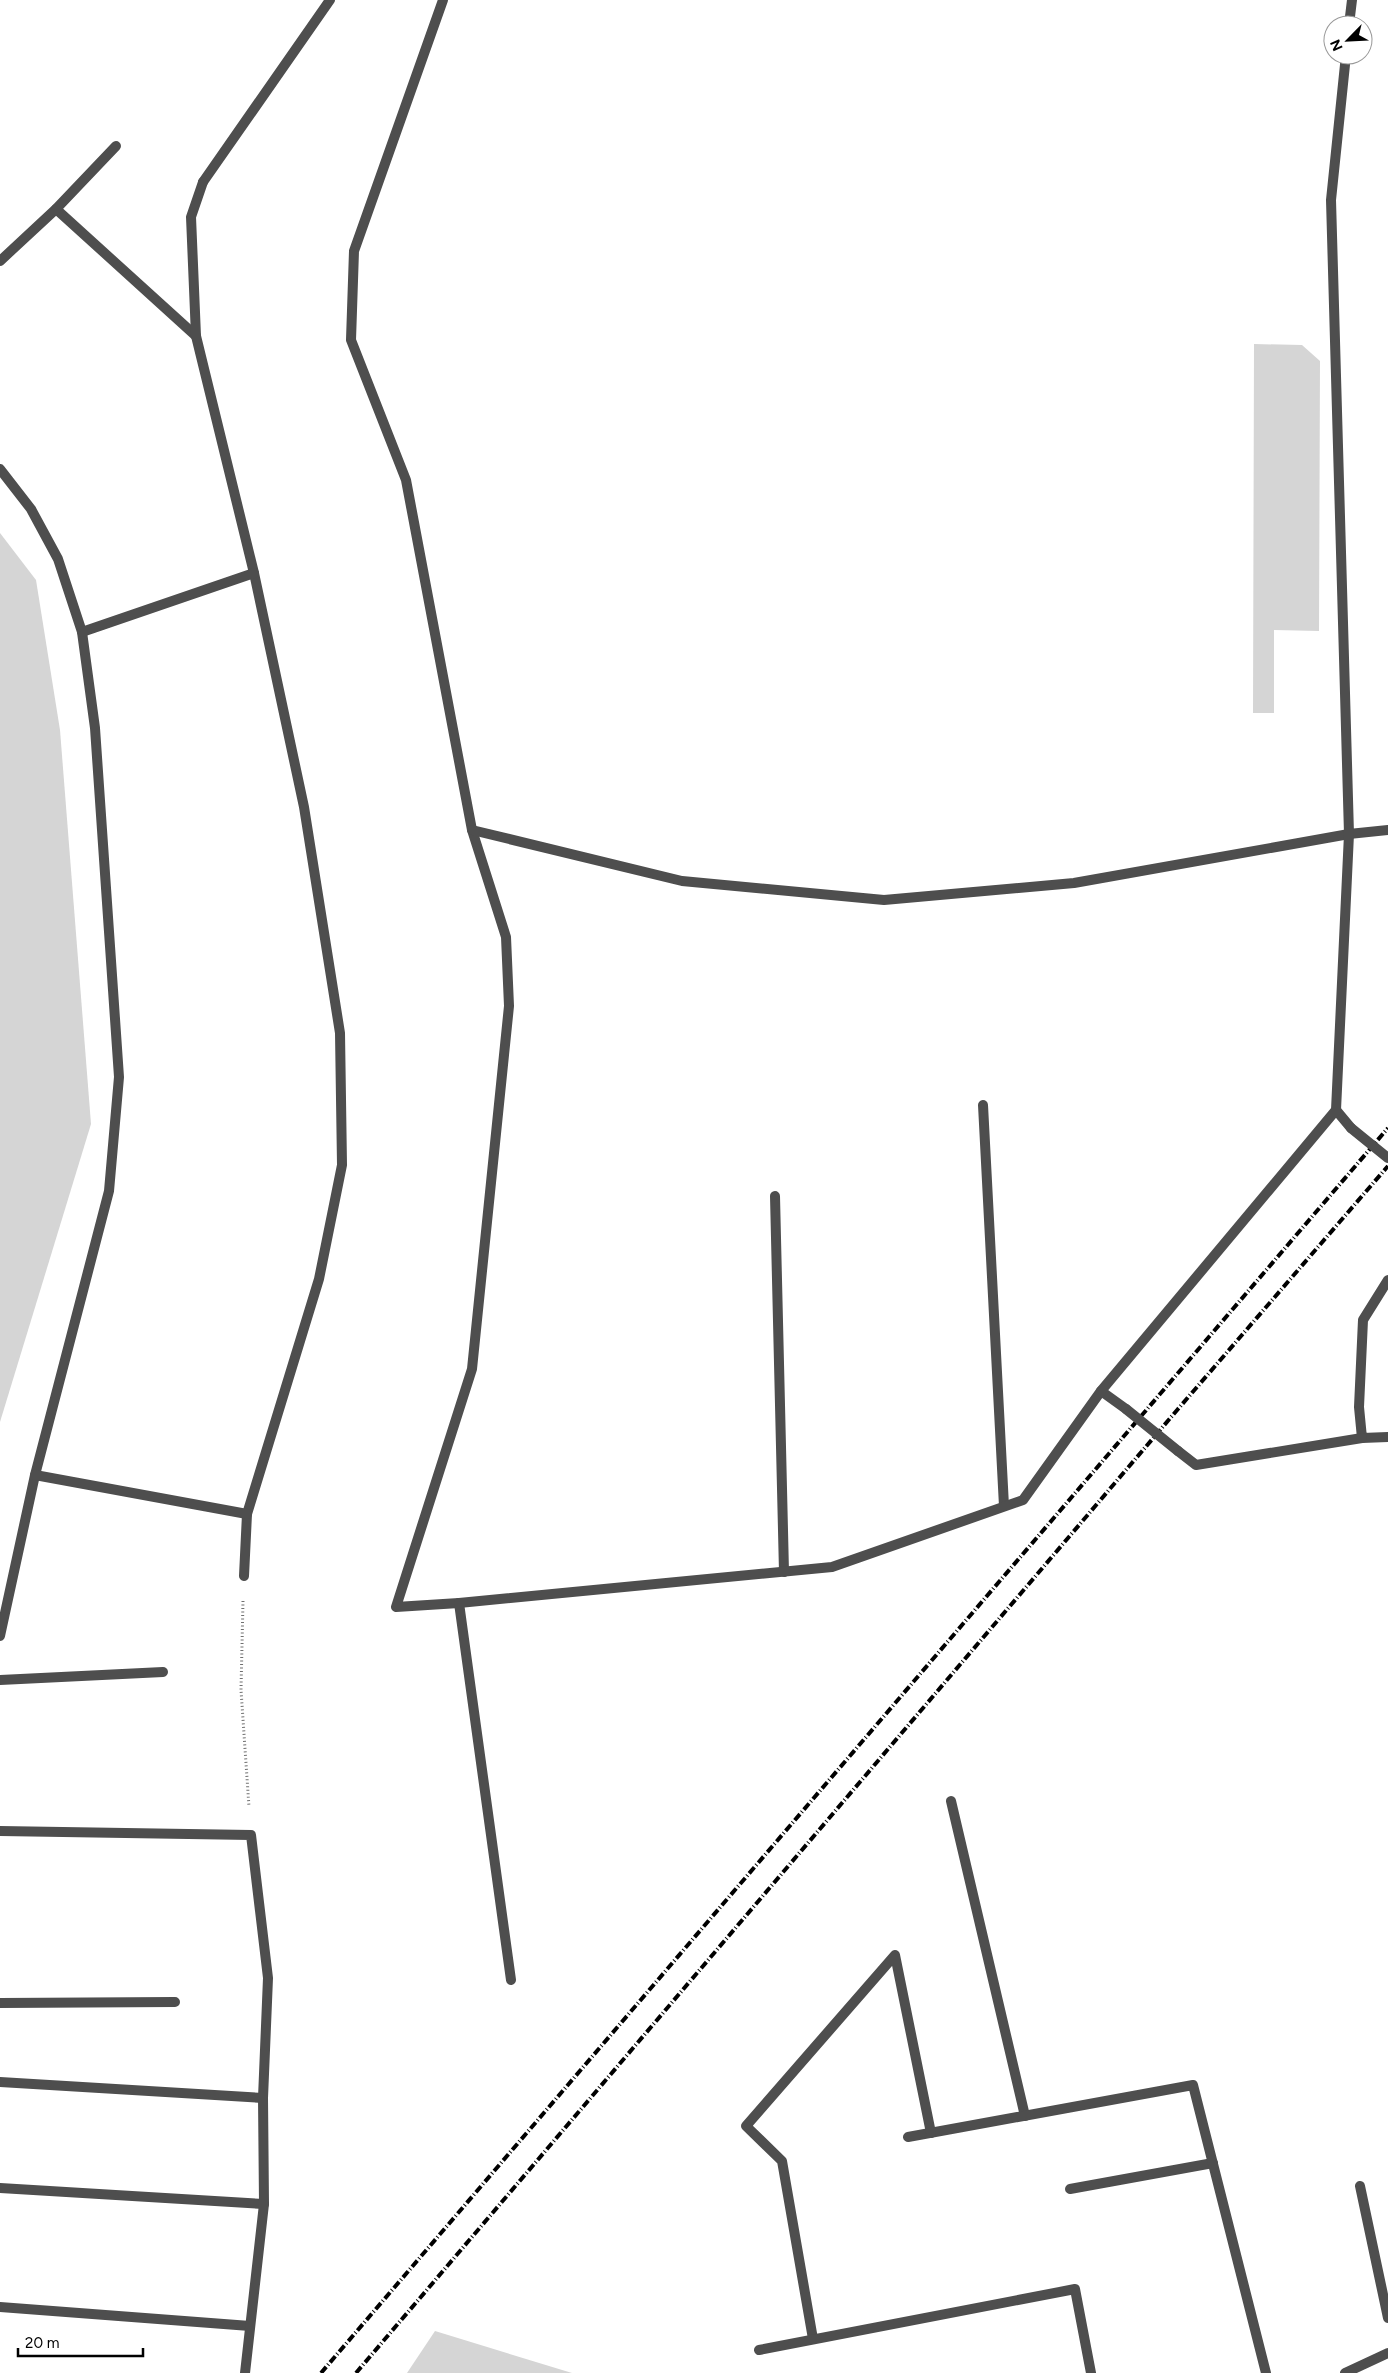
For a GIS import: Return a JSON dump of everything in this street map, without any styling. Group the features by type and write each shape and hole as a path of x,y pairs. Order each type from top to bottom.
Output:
{"street":[{"path":"244,1576 247,1514 319,1279 342,1165 340,1033 304,807 254,573 196,336 192,217 204,182 330,0"},
{"path":"443,0 354,251 351,340 406,480 472,830 506,937 508,1006 472,1369 396,1607 459,1603 832,1568 1023,1500 1101,1391 1336,1110 1349,834 1331,200 1345,65"},
{"path":"1351,15 1352,0"},
{"path":"0,261 56,209 116,146"},
{"path":"56,209 196,336"},
{"path":"0,469 31,509 58,559 82,632 95,728 119,1077 109,1191 35,1475 0,1636"},
{"path":"82,632 254,573"},
{"path":"472,830 682,881 884,900 1074,883 1349,834 1388,830"},
{"path":"983,1105 1004,1506"},
{"path":"1336,1110 1351,1128 1388,1158"},
{"path":"775,1196 784,1572"},
{"path":"1362,1438 1359,1407 1363,1320 1388,1280"},
{"path":"1101,1391 1196,1465 1362,1438 1388,1437"},
{"path":"35,1475 247,1514"},
{"path":"459,1603 511,1980"},
{"path":"0,1680 163,1672"},
{"path":"952,1801 1025,2116"},
{"path":"0,1831 251,1835 268,1978 264,2098 264,2204 245,2373"},
{"path":"813,2339 782,2161 746,2126 894,1955 931,2133"},
{"path":"0,2003 175,2002"},
{"path":"0,2082 264,2098"},
{"path":"908,2137 1194,2085 1266,2373"},
{"path":"1070,2189 1213,2163"},
{"path":"1360,2186 1388,2318"},
{"path":"0,2188 264,2204"},
{"path":"759,2350 1075,2288 1091,2373"},
{"path":"0,2307 250,2326"},
{"path":"1345,2373 1388,2352"}],"path":[{"path":"244,1576 241,1690 251,1835"}],"shaded area":[{"path":"1254,344 1302,345 1320,361 1319,631 1274,630 1274,713 1253,713"},
{"path":"0,533 36,580 60,730 91,1124 0,1422"},
{"path":"435,2331 572,2373 407,2373"}],"railway":[{"path":"321,2373 1388,1128"},
{"path":"356,2373 1178,1409 1388,1166"}]}
